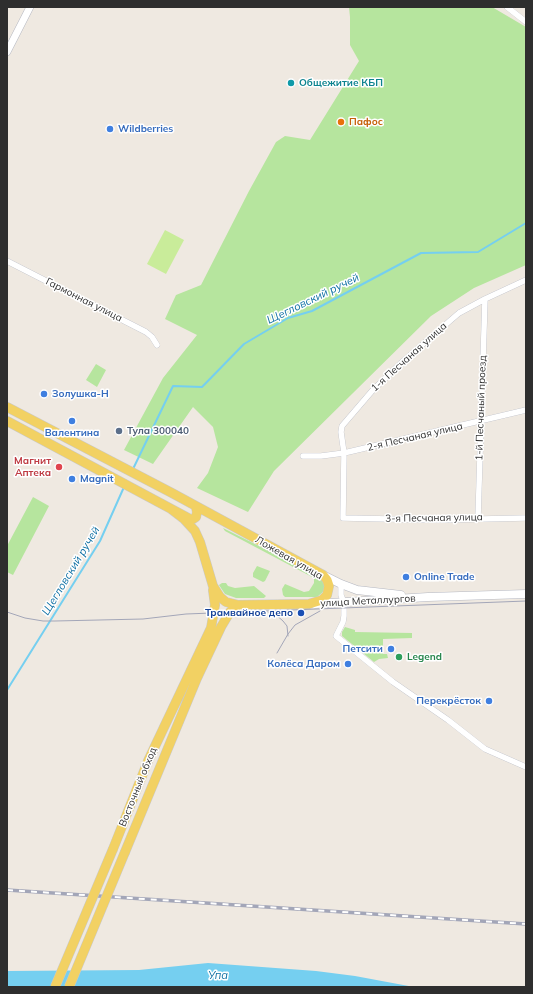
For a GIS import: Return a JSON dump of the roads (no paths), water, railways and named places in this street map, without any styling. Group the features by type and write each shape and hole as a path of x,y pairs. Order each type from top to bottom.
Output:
{"main road":[{"name":"Ложевая улица","path":"7,407 323,575 329,586 327,595 322,600 309,604 238,605 226,602 220,597 213,586 200,542 195,531 184,519 171,509"},
{"name":"Ложевая улица","path":"7,421 190,519 196,517 196,507"},
{"path":"102,472 102,464 110,461"},
{"name":"улица Металлургов","path":"323,575 340,584 357,590 428,597"},
{"name":"Восточный обход","path":"55,987 113,849 148,760 211,628 215,605 213,586"},
{"name":"улица Металлургов","path":"309,604 428,597 526,594"},
{"name":"Восточный обход","path":"69,987 197,678 221,627 230,612 238,605"}],"street":[{"path":"7,52 30,7"},
{"path":"507,7 526,22"},
{"name":"Гармонная улица","path":"7,260 146,332 157,344"},
{"name":"1-я Песчаная улица","path":"343,518 344,453 342,426 372,391 401,363 459,313 526,280"},
{"name":"1-й Песчаный проезд","path":"478,518 485,299"},
{"name":"2-я Песчаная улица","path":"303,456 321,456 344,453 526,410"},
{"name":"3-я Песчаная улица","path":"343,518 436,520 526,518"},
{"path":"340,584 341,595 344,603 343,622 336,636 393,682 448,720 485,749 526,767"}],"water":[{"name":"Упа","path":"208,963 316,971 355,976 414,987 7,987 7,971 139,970"}],"waterway":[{"name":"Щегловский ручей","path":"133,469 173,386 202,387 244,344 288,318 312,311 421,253 478,252 526,223"},
{"name":"Щегловский ручей","path":"7,690 100,541 124,487"}],"tram line":[{"path":"7,612 25,618 55,621 143,619 186,614 526,601"},
{"path":"277,653 295,625 320,611"},
{"path":"268,612 275,614 283,621 287,626 288,636"}],"railway":[{"path":"7,890 526,924"}],"place":[{"name":"Общежитие КБП","path":"291,83"},
{"name":"Пафос","path":"341,122"},
{"name":"Wildberries","path":"110,129"},
{"name":"Золушка-Н","path":"44,394"},
{"name":"Валентина","path":"72,421"},
{"name":"Тула 300040","path":"119,431"},
{"name":"Магнит Аптека","path":"59,467"},
{"name":"Magnit","path":"72,479"},
{"name":"Online Trade","path":"406,577"},
{"name":"Трамвайное депо","path":"301,613"},
{"name":"Петсити","path":"391,649"},
{"name":"Legend","path":"399,657"},
{"name":"Колёса Даром","path":"348,664"},
{"name":"Перекрёсток","path":"489,701"}]}
